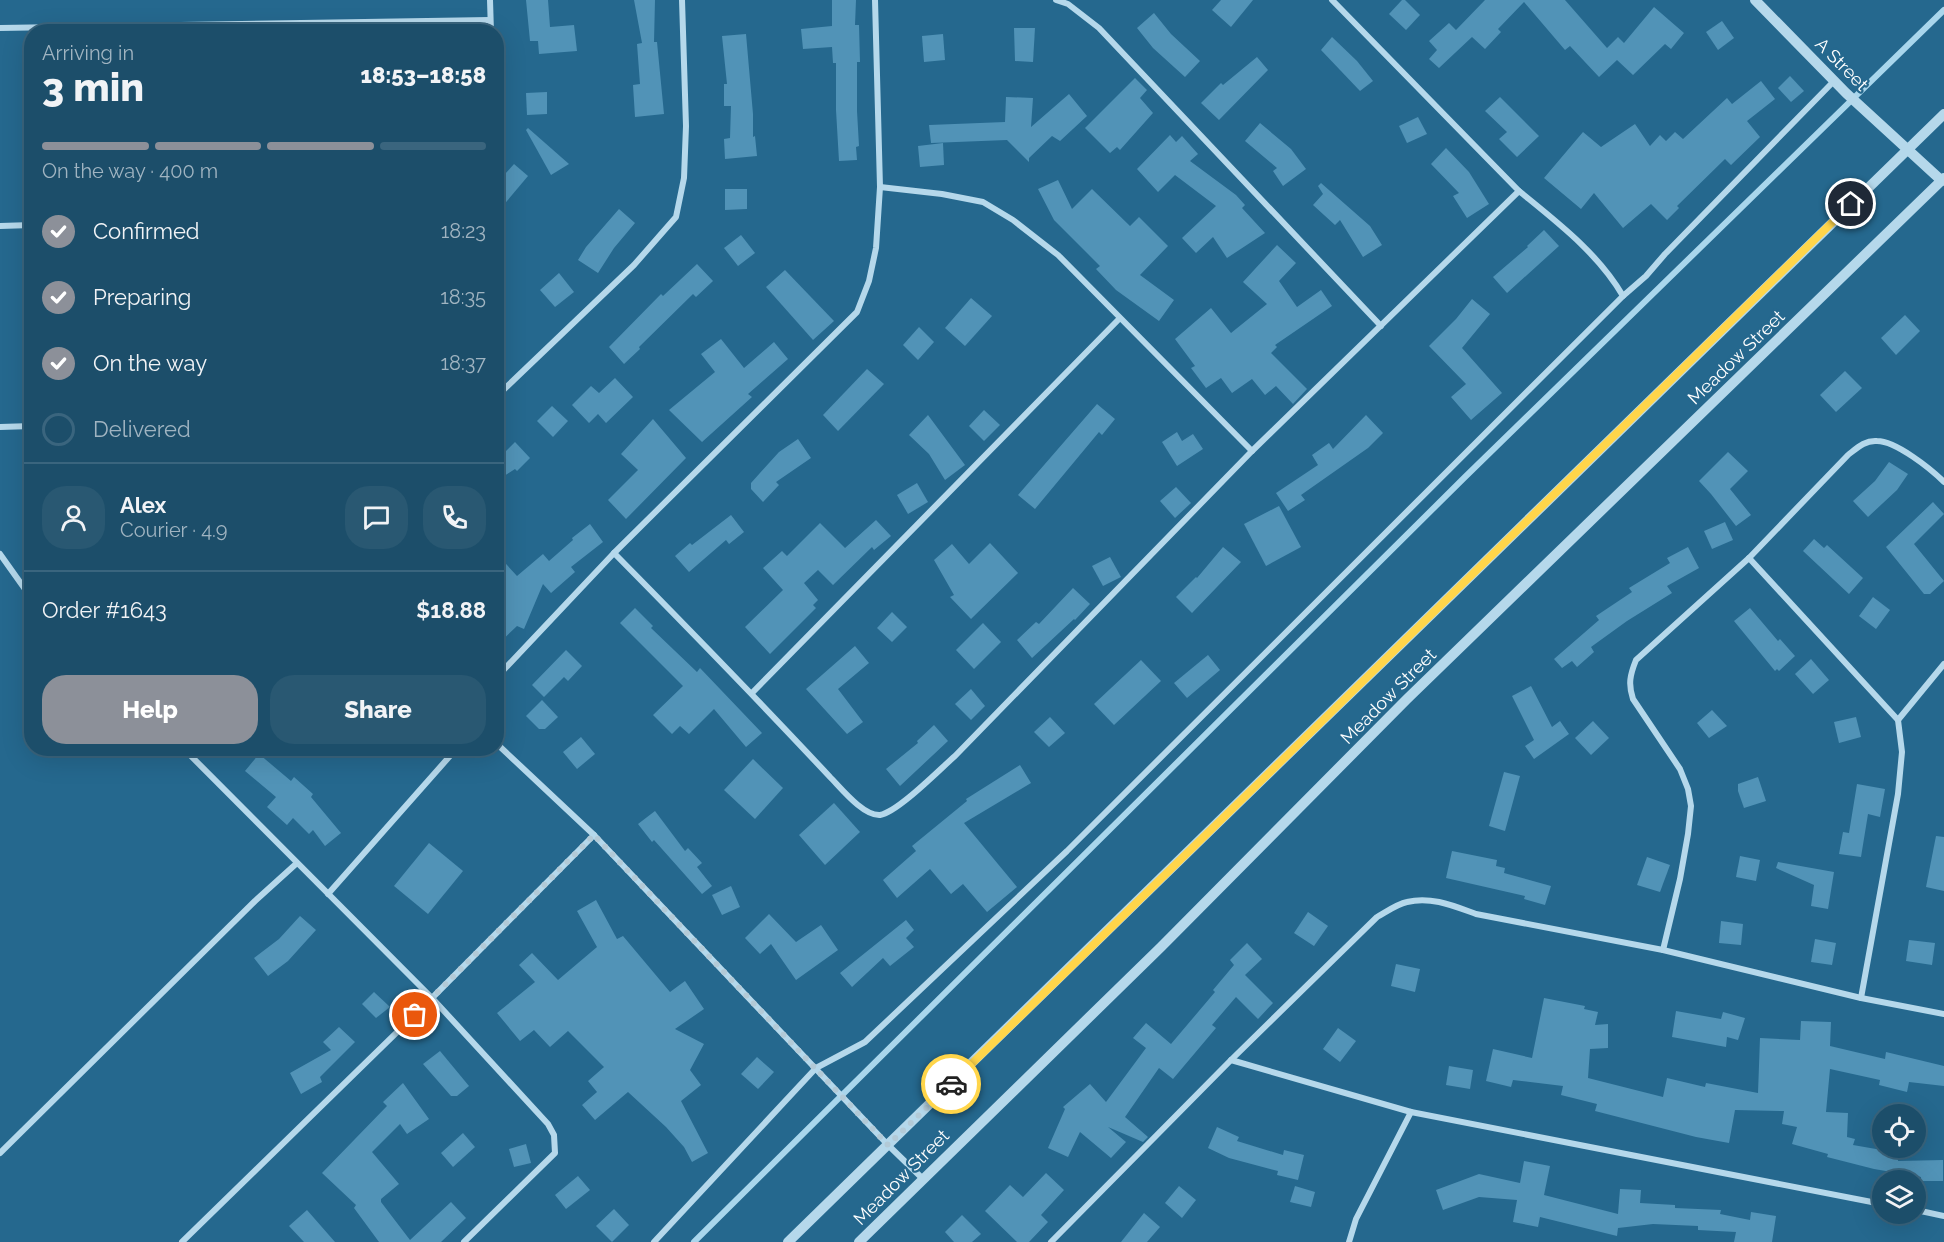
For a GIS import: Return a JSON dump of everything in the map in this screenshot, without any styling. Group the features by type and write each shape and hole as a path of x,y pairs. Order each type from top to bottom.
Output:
{"street":[{"path":"489,0 490,24"},
{"path":"504,389 634,265 676,217 684,178 685,147 682,0"},
{"path":"504,670 614,554 857,312 869,280 876,248 880,187 875,0"},
{"path":"1056,0 1068,4 1099,28 1381,326"},
{"path":"1332,0 1519,191 1562,226 1590,253 1613,279 1623,296"},
{"name":"A Street","path":"1755,0 1846,93 1943,181"},
{"path":"245,24 490,20"},
{"path":"0,28 24,28"},
{"path":"654,1242 816,1068 865,1042 1067,851 1623,296 1646,276 1834,81"},
{"name":"Meadow Street","path":"788,1242 1944,114"},
{"name":"Meadow Street","path":"859,1242 1161,947 1407,699 1943,181"},
{"path":"880,187 942,194 983,202 1013,220 1058,255 1252,452"},
{"path":"614,554 752,693 851,799 872,813 881,815 909,798 955,756 1252,452 1519,191"},
{"path":"0,226 24,225"},
{"path":"752,693 1119,319"},
{"path":"0,427 24,426"},
{"path":"1663,950 1680,879 1691,806 1688,789 1680,768 1633,699 1629,686 1630,674 1636,660 1749,558 1848,455 1863,444 1877,441 1890,444 1933,470 1944,482"},
{"path":"0,554 24,588"},
{"path":"1749,558 1898,720 1902,752 1898,794 1861,998"},
{"path":"1898,720 1944,664"},
{"path":"504,751 594,835 923,1179"},
{"path":"191,756 432,998 548,1124 554,1135 555,1153 464,1242"},
{"path":"328,894 450,756"},
{"path":"182,1242 432,998 594,835"},
{"path":"0,1153 255,901 297,863"},
{"path":"1051,1242 1231,1060 1377,917 1406,902 1427,900 1447,904 1476,914 1663,950 1861,998 1944,1014"},
{"path":"1231,1060 1411,1112 1872,1202"},
{"path":"1349,1242 1356,1219 1411,1112"},
{"path":"1926,1212 1944,1216"}],"building":[{"path":"526,0 548,0 550,27 574,25 577,51 539,54 538,41 530,41"},
{"path":"634,0 655,0 654,42 657,42 664,114 635,117 633,85 640,84 637,44 642,43"},
{"path":"832,0 856,0 855,25 859,25 860,62 857,62 859,146 856,147 857,160 839,161 836,63 833,63 832,47 803,49 801,29 832,26"},
{"path":"1221,0 1253,0 1231,27 1212,10"},
{"path":"1402,0 1405,0 1420,15 1406,30 1389,14"},
{"path":"1485,0 1565,0 1607,48 1618,37 1624,43 1654,7 1684,33 1671,49 1665,44 1633,75 1617,60 1599,77 1570,46 1565,50 1524,2 1498,29 1501,32 1485,49 1472,37 1439,68 1429,59 1437,50 1429,41 1449,23 1456,30"},
{"path":"1154,13 1171,34 1200,61 1185,77 1153,48 1137,28"},
{"path":"1722,21 1734,38 1718,50 1706,32"},
{"path":"1014,28 1035,28 1033,62 1015,61"},
{"path":"746,34 753,137 755,136 757,156 725,159 724,139 730,138 731,106 724,106 724,84 727,84 722,36"},
{"path":"943,34 945,60 924,62 922,36"},
{"path":"1332,37 1357,61 1373,81 1360,91 1321,50"},
{"path":"1257,57 1268,70 1219,120 1201,103 1221,83 1223,85"},
{"path":"1790,76 1804,91 1791,102 1778,88"},
{"path":"1135,78 1147,90 1140,98 1153,113 1120,150 1117,147 1110,153 1085,128"},
{"path":"1761,81 1775,99 1747,121 1760,137 1731,165 1725,159 1677,206 1679,208 1667,220 1651,204 1623,228 1594,193 1581,209 1544,178 1583,132 1601,147 1635,124 1650,146 1660,135 1666,141 1675,132 1683,139 1727,98 1732,104"},
{"path":"547,92 547,114 527,115 526,93"},
{"path":"1069,94 1087,116 1060,141 1052,136 1029,158 1029,162 1007,140 931,143 929,125 1005,122 1006,97 1033,98 1031,127"},
{"path":"1500,97 1539,136 1517,157 1499,139 1507,132 1485,111"},
{"path":"1418,117 1427,134 1407,143 1399,126"},
{"path":"1260,123 1291,149 1306,169 1283,186 1273,171 1277,168 1245,141"},
{"path":"528,128 569,164 551,175 526,130"},
{"path":"1170,135 1176,142 1182,136 1198,154 1190,161 1236,195 1245,205 1242,208 1265,233 1227,258 1213,237 1196,253 1182,238 1216,206 1175,175 1158,192 1137,169"},
{"path":"943,143 944,165 920,167 918,146"},
{"path":"1446,148 1469,172 1489,204 1467,218 1453,196 1459,193 1431,164"},
{"path":"514,164 528,176 504,204 504,175"},
{"path":"1058,180 1072,209 1092,189 1130,226 1139,217 1168,246 1140,275 1174,300 1159,321 1116,290 1096,269 1100,266 1054,220 1038,189"},
{"path":"1321,183 1370,226 1382,245 1363,257 1340,220 1335,225 1313,205 1323,194 1318,186"},
{"path":"725,189 747,189 747,209 725,210"},
{"path":"619,209 635,223 614,248 598,273 578,260 586,247"},
{"path":"1544,230 1559,246 1507,293 1493,277"},
{"path":"741,235 755,253 738,266 724,248"},
{"path":"1277,245 1296,263 1279,281 1297,307 1321,290 1332,306 1275,345 1277,347 1271,353 1307,389 1293,404 1276,386 1265,395 1252,379 1232,393 1221,378 1206,388 1191,368 1195,366 1175,339 1211,308 1231,333 1267,304 1243,282"},
{"path":"697,264 713,281 696,297 693,294 624,364 609,347 661,294 663,296"},
{"path":"785,270 834,321 813,340 766,287"},
{"path":"559,273 574,292 555,307 540,290"},
{"path":"971,298 992,316 965,346 945,328"},
{"path":"1472,299 1490,314 1462,348 1502,393 1471,420 1451,397 1466,384 1429,346"},
{"path":"1905,315 1920,331 1896,355 1881,338"},
{"path":"919,327 934,342 918,360 903,345"},
{"path":"721,339 744,368 774,342 788,359 748,394 752,397 702,442 669,410 715,372 701,354"},
{"path":"867,369 884,384 838,431 823,415"},
{"path":"1845,371 1862,388 1836,412 1820,395"},
{"path":"615,378 633,397 606,423 598,414 589,423 572,405 591,386 599,393"},
{"path":"1097,404 1115,419 1102,435 1099,432 1035,509 1018,495"},
{"path":"552,406 568,421 553,437 537,421"},
{"path":"984,410 1000,425 984,441 969,426"},
{"path":"928,415 965,465 945,480 929,454 909,435"},
{"path":"1366,415 1383,433 1368,448 1301,495 1305,500 1288,511 1276,493 1318,465 1312,455 1329,443 1333,449"},
{"path":"653,419 686,458 626,519 608,500 638,470 621,454"},
{"path":"1177,432 1182,441 1193,434 1203,449 1177,466 1162,442"},
{"path":"798,439 811,458 776,482 779,485 763,502 751,489 751,483 779,452"},
{"path":"515,442 530,458 517,471 515,469 504,476 504,453"},
{"path":"1728,452 1748,471 1730,489 1751,515 1736,526 1699,481"},
{"path":"1889,462 1908,474 1897,490 1868,517 1853,501 1875,481"},
{"path":"917,483 928,502 908,514 897,495"},
{"path":"1176,487 1191,503 1175,518 1160,501"},
{"path":"1933,502 1944,514 1914,544 1944,581 1930,594 1924,594 1886,547"},
{"path":"1279,506 1301,547 1266,566 1244,524"},
{"path":"731,515 744,532 729,544 726,540 689,572 675,556"},
{"path":"876,520 891,536 874,550 872,547 833,585 818,570 804,583 818,600 813,605 816,608 770,654 745,627 783,590 763,568 782,551 787,556 820,523 845,548"},
{"path":"1725,522 1733,540 1712,549 1704,531"},
{"path":"590,524 603,542 571,567 575,572 551,593 543,584 524,629 517,626 504,638 504,562 517,576 543,554 549,561 573,540 572,538"},
{"path":"1814,539 1824,548 1827,545 1863,578 1849,594 1803,551"},
{"path":"990,543 1018,573 971,619 950,597 954,595 934,560 952,544 969,564"},
{"path":"1223,547 1241,562 1192,613 1176,597 1197,578"},
{"path":"1688,547 1699,568 1667,586 1672,593 1591,647 1594,652 1577,667 1572,661 1562,668 1554,659 1599,620 1596,616 1632,592 1629,588 1670,563 1667,558"},
{"path":"1110,557 1121,577 1103,586 1092,566"},
{"path":"1073,588 1090,604 1032,658 1017,640 1036,622 1039,624"},
{"path":"1873,597 1890,610 1876,629 1859,616"},
{"path":"635,608 653,626 651,628 697,672 700,668 762,733 746,747 714,709 689,734 680,726 672,734 653,715 683,686 620,623"},
{"path":"1750,608 1778,641 1780,639 1795,656 1779,671 1777,669 1775,671 1734,621"},
{"path":"892,612 907,627 892,642 877,628"},
{"path":"983,623 1001,642 974,669 956,650"},
{"path":"855,646 869,663 838,689 863,722 847,734 806,689"},
{"path":"566,650 582,666 568,681 564,677 544,697 532,685"},
{"path":"1208,655 1220,670 1187,698 1174,683"},
{"path":"1811,659 1829,680 1813,694 1795,674"},
{"path":"1141,660 1161,681 1114,725 1094,704"},
{"path":"1531,686 1552,727 1560,721 1569,734 1534,759 1525,746 1534,740 1512,696"},
{"path":"971,689 985,706 971,720 955,704"},
{"path":"542,700 558,717 545,729 539,729 526,716"},
{"path":"1712,710 1727,726 1709,738 1697,723"},
{"path":"1050,717 1065,733 1049,747 1034,732"},
{"path":"1856,717 1861,737 1839,743 1834,722"},
{"path":"1593,721 1609,738 1591,755 1575,738"},
{"path":"934,725 948,741 900,786 886,769 918,743 917,741"},
{"path":"581,737 595,754 577,769 563,752"},
{"path":"257,756 261,756 291,781 294,777 313,794 311,797 341,833 325,846 313,830 309,834 293,818 287,825 267,807 276,797 245,771"},
{"path":"753,759 783,788 755,819 724,790"},
{"path":"1020,765 1031,783 964,823 1017,887 987,912 963,884 951,894 930,869 897,898 883,880 916,851 912,846 967,801 966,799"},
{"path":"1504,772 1520,776 1505,831 1489,826"},
{"path":"1758,777 1766,801 1744,808 1738,784"},
{"path":"1857,784 1885,789 1880,817 1868,814 1861,857 1839,854 1843,832 1849,833"},
{"path":"834,803 860,832 825,865 799,835"},
{"path":"655,811 685,851 688,848 702,863 697,867 712,886 702,894 654,840 652,842 638,824"},
{"path":"1936,836 1944,837 1944,891 1926,887"},
{"path":"429,843 463,871 428,914 394,886"},
{"path":"1452,851 1497,860 1496,866 1505,868 1504,873 1551,886 1545,905 1524,899 1525,896 1446,878"},
{"path":"1740,856 1760,860 1756,881 1736,877"},
{"path":"1647,857 1670,865 1660,892 1637,885"},
{"path":"1778,862 1834,872 1828,909 1811,906 1814,885 1776,868"},
{"path":"731,886 740,907 722,915 712,895"},
{"path":"596,900 617,939 623,936 670,992 685,981 704,1009 675,1029 704,1044 690,1070 701,1085 681,1101 708,1153 692,1162 684,1147 666,1127 628,1092 595,1120 582,1105 597,1092 588,1081 604,1067 568,1031 550,1047 534,1030 520,1041 497,1013 535,982 519,965 532,953 558,980 597,947 577,911"},
{"path":"1308,912 1328,926 1314,946 1294,933"},
{"path":"769,914 796,942 821,925 838,950 796,980 771,944 760,954 745,938"},
{"path":"300,916 316,930 288,961 268,976 254,958 279,939"},
{"path":"906,920 914,930 906,938 914,947 890,966 883,958 852,987 840,973"},
{"path":"1721,921 1743,924 1741,945 1719,943"},
{"path":"1815,939 1836,943 1832,965 1811,962"},
{"path":"1909,940 1935,943 1932,965 1906,961"},
{"path":"1247,943 1262,959 1245,975 1273,1003 1258,1019 1236,997 1212,1025 1216,1028 1173,1079 1159,1068 1125,1117 1148,1137 1143,1142 1108,1127 1126,1142 1111,1158 1080,1132 1068,1157 1048,1148 1065,1109 1063,1107 1090,1084 1106,1102 1146,1048 1133,1038 1146,1023 1171,1044 1215,992 1213,990 1234,965 1230,960"},
{"path":"1396,964 1420,969 1415,992 1391,986"},
{"path":"374,992 390,1007 376,1018 362,1004"},
{"path":"1544,998 1585,1006 1584,1009 1598,1012 1595,1025 1608,1024 1608,1048 1590,1049 1588,1078 1663,1097 1667,1078 1705,1087 1706,1083 1758,1093 1760,1038 1800,1040 1801,1021 1831,1022 1830,1046 1885,1059 1886,1052 1944,1066 1944,1086 1909,1082 1907,1092 1879,1085 1880,1080 1830,1069 1826,1112 1848,1113 1847,1137 1855,1139 1853,1145 1872,1148 1872,1158 1898,1158 1898,1161 1943,1160 1943,1181 1926,1181 1926,1170 1874,1169 1827,1157 1828,1154 1792,1144 1797,1127 1782,1124 1784,1111 1735,1110 1729,1143 1696,1137 1595,1111 1597,1104 1561,1095 1563,1086 1513,1080 1511,1087 1486,1081 1493,1049 1532,1058"},
{"path":"1676,1011 1721,1019 1723,1012 1745,1018 1738,1040 1727,1037 1726,1047 1672,1037"},
{"path":"339,1027 355,1042 320,1077 322,1082 301,1094 290,1073 331,1050 323,1042"},
{"path":"1338,1028 1356,1041 1340,1062 1323,1049"},
{"path":"440,1051 469,1086 457,1096 451,1096 423,1064"},
{"path":"757,1057 774,1072 758,1089 741,1074"},
{"path":"1449,1066 1473,1070 1470,1089 1446,1085"},
{"path":"403,1083 429,1119 407,1134 400,1124 372,1152 399,1184 381,1199 381,1202 410,1240 451,1202 466,1218 441,1242 379,1242 354,1208 356,1205 322,1173 387,1106 383,1102"},
{"path":"1217,1127 1239,1137 1237,1141 1283,1155 1284,1150 1304,1155 1298,1180 1277,1175 1278,1171 1229,1158 1208,1148"},
{"path":"463,1133 475,1147 453,1167 441,1153"},
{"path":"526,1144 531,1163 514,1167 509,1149"},
{"path":"1524,1161 1550,1166 1544,1195 1618,1214 1620,1189 1641,1190 1640,1203 1675,1205 1675,1208 1721,1210 1720,1214 1750,1220 1751,1212 1776,1216 1772,1242 1734,1242 1736,1232 1698,1230 1698,1226 1653,1224 1618,1228 1617,1236 1540,1217 1538,1227 1513,1222 1517,1200 1479,1197 1443,1210 1436,1190 1479,1174 1520,1183"},
{"path":"1046,1173 1064,1190 1041,1215 1048,1222 1029,1242 1017,1242 985,1211 1010,1185 1023,1197"},
{"path":"578,1176 590,1190 566,1209 555,1195"},
{"path":"1179,1186 1196,1200 1182,1218 1165,1203"},
{"path":"1295,1186 1315,1192 1311,1207 1290,1202"},
{"path":"614,1209 629,1225 612,1242 596,1226"},
{"path":"307,1210 335,1242 304,1242 289,1226"},
{"path":"1144,1213 1160,1227 1147,1242 1121,1242"},
{"path":"962,1215 981,1234 972,1242 954,1242 945,1232"}],"waterway":[{"path":"694,1242 1465,477 1944,10"}],"way so far":[{"path":"415,1015 594,835 888,1145 951,1084"}],"route":[{"path":"951,1084 1851,204"}]}
